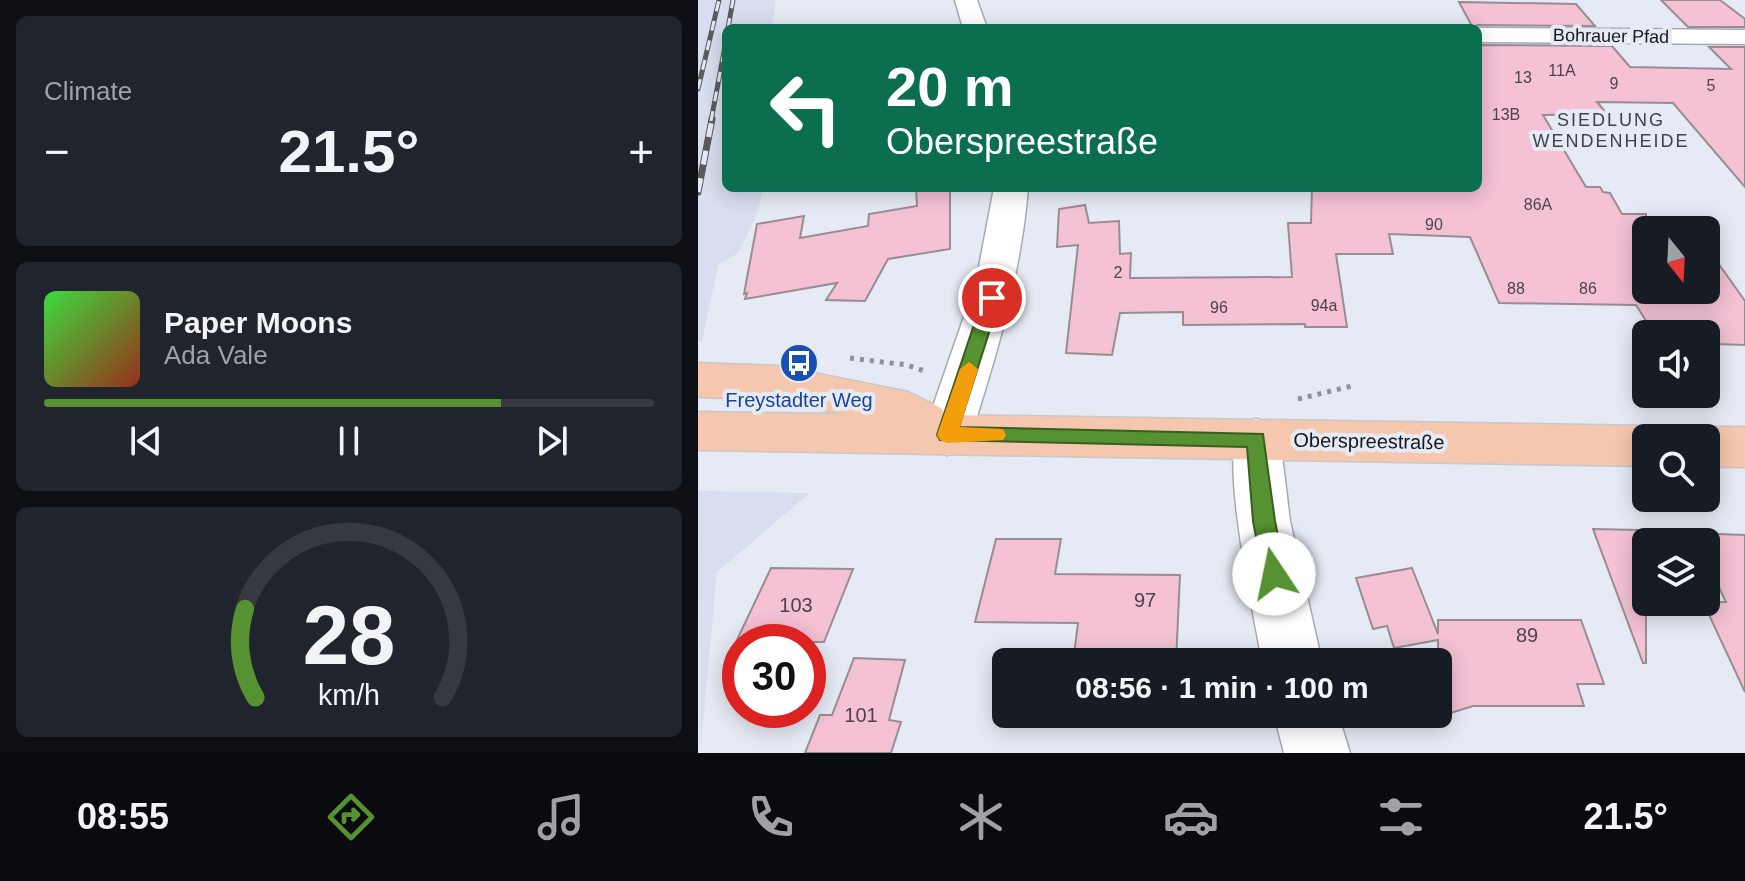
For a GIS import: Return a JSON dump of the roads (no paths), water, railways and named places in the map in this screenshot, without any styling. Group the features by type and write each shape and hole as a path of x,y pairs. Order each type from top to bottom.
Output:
{"main road":[{"path":"698,380 779,383 908,410 947,435"},
{"name":"Oberspreestraße","path":"698,431 1632,446"},
{"path":"1720,447 1745,447"}],"street":[{"path":"966,0 974,24"},
{"path":"1478,9 1487,35"},
{"name":"Bohrauer Pfad","path":"1487,35 1745,37"},
{"path":"947,435 995,285 1008,235 1011,192"},
{"path":"1256,439 1264,521 1289,648"},
{"path":"1310,728 1317,753"}],"railway":[{"path":"698,89 719,0"},
{"path":"729,24 733,0"},
{"path":"711,121 722,62"},
{"path":"698,192 712,119"}],"place":[{"name":"Freystadter Weg","path":"799,363"}],"district":[{"name":"SIEDLUNG WENDENHEIDE","path":"1611,130"}]}
